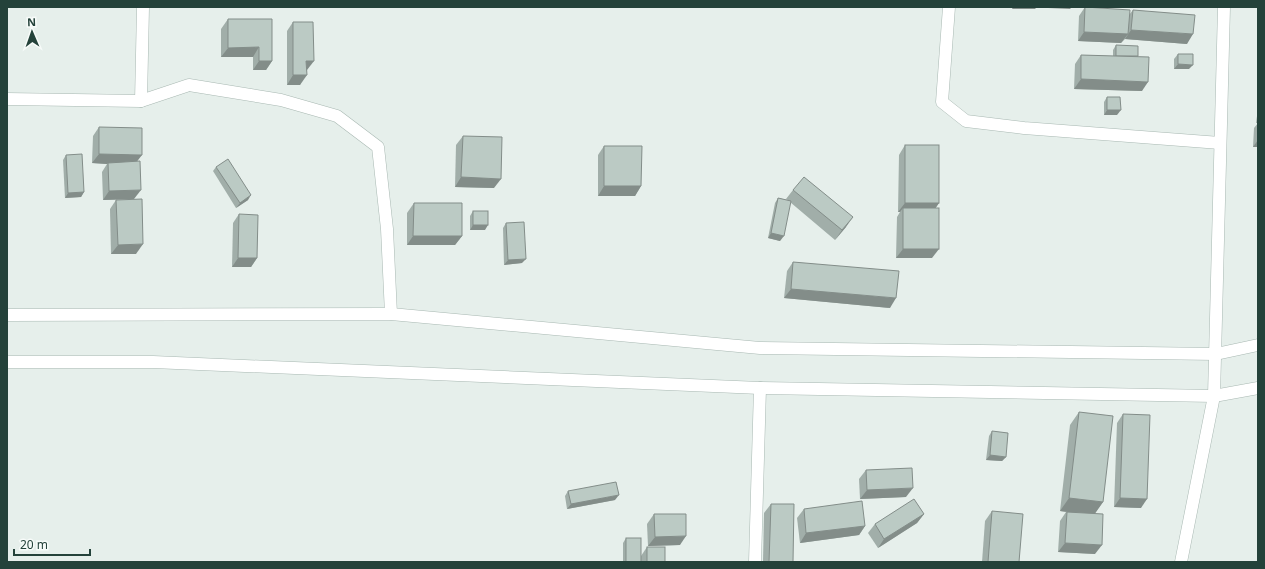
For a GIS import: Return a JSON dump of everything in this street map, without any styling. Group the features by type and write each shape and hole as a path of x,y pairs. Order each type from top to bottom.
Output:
{"street":[{"path":"141,101 143,7"},
{"path":"949,7 942,102 966,121 1024,128 1220,143"},
{"path":"1181,562 1214,396 1224,7"},
{"path":"7,99 141,101 189,85 282,100 337,116 378,147 387,229 391,314"},
{"path":"7,314 391,314 760,348 1216,354 1258,344"},
{"path":"7,362 153,362 760,388 1214,396 1258,388"},
{"path":"755,562 760,388"}],"building":[{"path":"1085,7 1130,10 1128,34 1084,32"},
{"path":"1133,10 1195,15 1193,34 1131,30"},
{"path":"228,19 272,19 272,61 259,61 259,47 228,48"},
{"path":"293,22 313,22 314,61 306,61 307,75 293,75"},
{"path":"1116,45 1138,46 1138,56 1116,56"},
{"path":"1178,54 1193,54 1193,65 1178,64"},
{"path":"1081,55 1149,57 1148,82 1081,79"},
{"path":"1107,97 1120,97 1121,110 1107,110"},
{"path":"99,127 142,128 142,155 99,154"},
{"path":"463,136 502,137 501,179 461,177"},
{"path":"905,145 939,145 939,203 905,203"},
{"path":"604,146 642,146 641,186 604,186"},
{"path":"82,154 84,192 68,193 66,155"},
{"path":"228,159 251,195 240,203 216,167"},
{"path":"140,161 141,190 109,191 108,163"},
{"path":"804,177 853,217 842,230 793,190"},
{"path":"778,198 791,201 784,236 771,233"},
{"path":"142,199 143,244 118,245 116,200"},
{"path":"414,203 462,203 462,236 413,236"},
{"path":"903,208 939,208 939,249 903,249"},
{"path":"473,211 488,211 488,225 473,225"},
{"path":"239,214 258,215 257,258 238,258"},
{"path":"524,222 526,259 508,260 506,223"},
{"path":"793,262 899,271 896,298 791,289"},
{"path":"1079,412 1113,416 1103,502 1069,498"},
{"path":"1123,414 1150,415 1147,499 1120,498"},
{"path":"992,431 1008,433 1006,457 990,455"},
{"path":"912,468 913,488 867,490 866,470"},
{"path":"616,482 619,495 571,504 568,491"},
{"path":"914,499 924,514 884,539 875,524"},
{"path":"862,501 865,526 806,533 804,509"},
{"path":"771,504 794,504 793,562 769,562"},
{"path":"992,511 1023,514 1019,562 988,562"},
{"path":"1067,512 1103,514 1102,545 1065,543"},
{"path":"654,514 686,514 686,536 655,537"},
{"path":"626,538 641,538 641,562 626,562"},
{"path":"647,547 665,547 665,562 647,562"}]}
